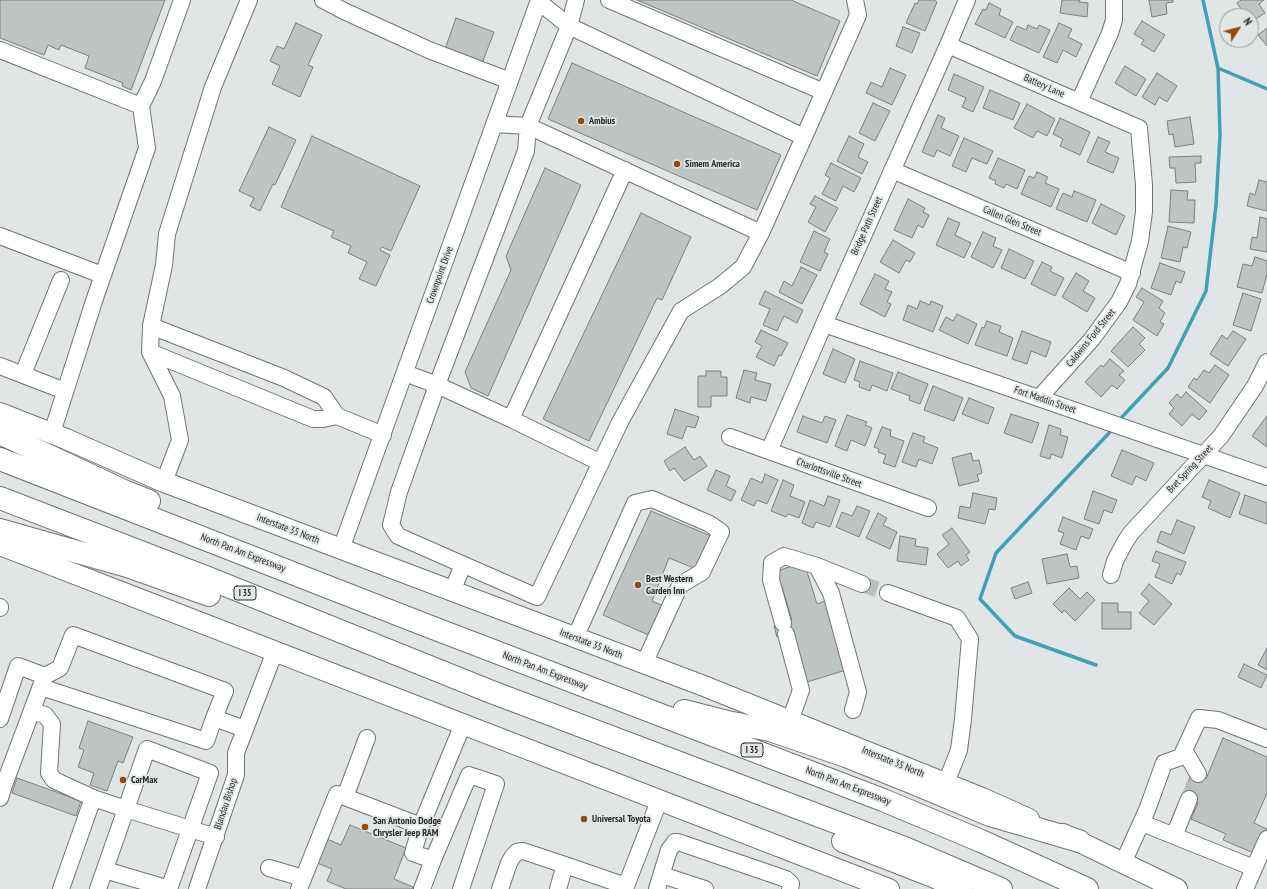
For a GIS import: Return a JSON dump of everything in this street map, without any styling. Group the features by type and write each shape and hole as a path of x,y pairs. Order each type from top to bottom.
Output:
{"highway":[{"path":"0,433 126,492 250,540 428,626"},
{"name":"North Pan Am Expressway","path":"0,459 428,626 884,800 981,841 1087,889"},
{"name":"I 35","path":"0,498 208,578 489,691 907,849 1001,889"},
{"path":"0,530 133,568 182,584 325,639 489,691"},
{"path":"596,690 647,700 728,722 770,730 846,756 990,815 1079,841"},
{"path":"653,753 819,831 926,873 962,889"}],"main road":[{"name":"Interstate 35 North","path":"0,413 52,433 164,482 644,664 946,783 1079,841 1177,889"},
{"path":"0,545 889,889"}],"street":[{"path":"52,433 64,391 102,275 147,148 141,106 153,81 182,0"},
{"path":"164,482 180,440 172,396 150,352 151,326 164,266 167,234 213,87 249,0"},
{"path":"323,0 429,50 510,81"},
{"path":"537,597 398,536 391,525 399,492 437,385 526,152 528,126 569,26 576,0"},
{"path":"609,0 824,92"},
{"path":"532,622 537,597 620,422 681,311 720,286 743,267 761,233 858,15 855,0"},
{"name":"Bridge Path Street","path":"769,452 967,0"},
{"path":"1079,102 1110,33 1114,20 1114,0"},
{"path":"539,1 569,26 804,137"},
{"name":"Crownpoint Drive","path":"341,549 539,1"},
{"name":"Battery Lane","path":"948,45 1139,128"},
{"path":"0,50 141,106"},
{"path":"494,124 528,126 761,233"},
{"name":"Caldwins Ford Street","path":"1039,398 1106,322 1119,302 1132,273 1140,242 1144,212 1144,185 1139,128"},
{"path":"511,419 625,170"},
{"name":"Callen Glen Street","path":"892,170 1132,273"},
{"path":"0,236 102,275"},
{"path":"23,374 61,280"},
{"name":"Fort Maddin Street","path":"824,324 1267,477"},
{"path":"151,326 284,378 324,397 337,416 383,435"},
{"path":"150,352 314,419 337,416"},
{"name":"Bret Spring Street","path":"1111,575 1115,561 1131,533 1221,436 1255,386 1267,362"},
{"path":"0,366 64,391"},
{"path":"405,373 437,385 601,462"},
{"name":"Charlottsville Street","path":"730,437 928,508"},
{"path":"575,638 635,503 652,499 710,524 721,532 702,572 680,585 644,664"},
{"path":"790,721 801,690 771,580 772,563 784,556 817,566 862,584"},
{"path":"452,591 463,565"},
{"path":"817,566 831,593 858,692 853,710"},
{"path":"888,593 957,618 970,639 959,750 946,783"},
{"path":"0,719 18,666 43,682 206,741 225,691 73,634 60,668 43,682 1,788"},
{"name":"Blandau Bishop","path":"197,889 236,775 236,752 275,651"},
{"path":"32,711 45,715 52,724 49,773 54,780 93,798 216,837"},
{"path":"214,718 245,729"},
{"path":"1123,863 1142,823 1164,763 1181,757 1199,718 1218,720 1267,739"},
{"path":"433,860 413,853 421,826 463,724"},
{"path":"345,797 367,738"},
{"path":"98,889 147,749 210,772 169,889 105,870"},
{"path":"1184,750 1198,774"},
{"path":"422,889 469,775 496,784 461,889"},
{"path":"269,868 301,883 338,794 421,826"},
{"path":"61,889 93,798"},
{"path":"1174,836 1190,799"},
{"path":"500,889 513,856 517,852 524,851 630,887 659,801"},
{"path":"1142,823 1254,868"},
{"path":"1245,889 1267,839"},
{"path":"705,889 660,882 672,845 675,842 786,879 791,884 790,889"},
{"path":"558,889 565,865"}],"building":[{"path":"0,0 165,0 131,90 122,86 123,83 85,68 89,56 61,45 59,50 48,45 44,55 0,38"},
{"path":"637,0 791,0 840,21 817,76"},
{"path":"919,0 934,0 937,2 925,31 906,23 915,3 917,4"},
{"path":"1062,0 1080,0 1079,2 1088,3 1087,17 1060,13"},
{"path":"1149,0 1173,0 1173,2 1166,3 1167,14 1152,17"},
{"path":"1241,0 1264,0 1259,4 1265,13 1259,17 1259,8 1240,8 1237,3"},
{"path":"989,3 1001,9 999,15 1013,22 1005,38 975,24 983,9 986,10"},
{"path":"456,18 494,32 481,66 444,52"},
{"path":"1142,21 1165,35 1154,52 1141,44 1144,40 1134,34"},
{"path":"296,23 322,35 308,65 313,67 300,97 272,84 280,66 270,61 277,46 284,49"},
{"path":"1059,23 1072,29 1068,37 1082,44 1076,57 1063,50 1057,63 1043,57"},
{"path":"1028,25 1037,29 1039,25 1050,30 1039,53 1010,40 1017,26 1026,30"},
{"path":"903,27 920,33 912,53 896,46"},
{"path":"1267,28 1267,46 1259,36 1259,34"},
{"path":"572,63 781,155 757,210 548,119"},
{"path":"1125,66 1146,79 1136,96 1115,83"},
{"path":"890,68 906,75 892,105 866,93 871,82 882,87"},
{"path":"1157,73 1177,86 1167,102 1159,97 1155,105 1142,97"},
{"path":"954,74 984,87 973,112 962,107 966,98 948,90"},
{"path":"990,90 1020,103 1013,120 983,108"},
{"path":"873,103 890,111 875,141 859,133"},
{"path":"1027,104 1055,119 1047,136 1037,131 1033,138 1014,128"},
{"path":"938,115 945,118 941,128 959,136 950,156 937,150 934,157 922,152"},
{"path":"1190,117 1194,144 1175,147 1173,134 1169,135 1167,121"},
{"path":"1060,118 1090,132 1080,155 1060,146 1063,139 1053,134"},
{"path":"269,127 296,140 275,185 273,184 260,211 250,206 254,198 239,191"},
{"path":"312,136 420,186 391,251 382,247 380,250 390,255 376,286 359,279 367,262 348,253 351,246 331,237 334,231 281,207"},
{"path":"849,136 864,144 858,157 868,162 862,174 837,161"},
{"path":"1098,137 1110,142 1105,152 1119,158 1113,173 1087,162"},
{"path":"964,138 993,151 987,164 972,158 966,172 952,166"},
{"path":"1201,156 1201,163 1195,163 1196,182 1176,183 1175,168 1170,168 1169,157"},
{"path":"998,158 1025,170 1017,189 1006,184 1004,188 995,184 996,181 989,178"},
{"path":"831,163 861,178 854,192 843,186 836,201 822,194 830,178 825,175"},
{"path":"545,168 581,185 488,396 471,388 465,372 511,270 506,256"},
{"path":"1037,172 1048,177 1045,183 1059,189 1051,207 1021,194 1029,176 1034,178"},
{"path":"1259,180 1267,182 1267,211 1247,206 1250,193 1255,195"},
{"path":"1171,190 1188,191 1187,200 1195,200 1194,223 1169,222"},
{"path":"1074,191 1096,200 1087,222 1056,209 1063,193 1072,197"},
{"path":"815,196 838,208 825,232 808,222 816,207 810,204"},
{"path":"908,199 925,208 923,212 929,215 923,228 918,225 912,238 894,230"},
{"path":"1101,204 1125,216 1116,235 1092,223"},
{"path":"641,213 691,237 662,300 657,298 589,441 543,419"},
{"path":"1260,217 1267,219 1267,252 1250,249 1252,237 1257,238"},
{"path":"948,218 960,223 955,235 971,243 964,258 936,245"},
{"path":"1168,226 1191,232 1187,248 1183,247 1180,262 1161,258"},
{"path":"814,231 830,239 824,252 828,254 820,271 800,262"},
{"path":"983,232 996,238 993,246 1002,250 993,268 971,257"},
{"path":"893,240 915,253 910,262 906,260 899,273 880,262"},
{"path":"1009,249 1034,261 1025,279 1001,268"},
{"path":"1255,257 1267,261 1267,274 1262,293 1237,287 1243,264 1252,266"},
{"path":"1042,262 1052,267 1050,271 1064,278 1055,296 1031,284"},
{"path":"1160,263 1185,272 1181,283 1176,281 1171,295 1151,288"},
{"path":"801,267 817,275 802,304 779,292 784,281 792,286"},
{"path":"1076,273 1089,281 1083,291 1095,298 1087,312 1062,297"},
{"path":"875,274 889,281 885,289 892,292 887,302 891,304 885,317 860,304"},
{"path":"1142,288 1163,301 1159,308 1165,313 1160,322 1164,324 1157,336 1133,320 1144,302 1136,297"},
{"path":"765,291 803,310 797,323 784,316 777,331 763,325 770,309 759,304"},
{"path":"1243,293 1261,299 1251,331 1233,325"},
{"path":"920,301 930,305 931,301 943,306 933,332 903,320 908,305 917,309"},
{"path":"957,314 977,324 968,344 939,330 946,317 953,321"},
{"path":"987,321 1001,326 999,332 1013,338 1007,356 975,345 982,327 984,328"},
{"path":"1133,327 1145,338 1139,344 1145,350 1128,367 1111,351"},
{"path":"761,330 788,343 781,356 779,355 774,366 756,357 762,346 755,342"},
{"path":"1022,331 1051,342 1046,357 1031,351 1027,364 1012,359"},
{"path":"1233,331 1246,339 1228,366 1210,354 1222,335 1227,339"},
{"path":"833,349 855,359 845,383 823,374"},
{"path":"1110,359 1124,371 1119,375 1125,380 1117,389 1112,385 1101,397 1085,382 1101,365 1103,367"},
{"path":"860,361 893,373 887,391 872,385 870,391 859,387 860,382 854,380"},
{"path":"1215,365 1229,375 1210,403 1188,387 1194,378 1197,380 1204,370 1209,373"},
{"path":"744,370 757,373 755,380 771,384 766,401 751,397 750,403 736,398"},
{"path":"706,371 721,371 721,377 727,377 727,396 711,396 711,407 698,407 698,376 706,376"},
{"path":"898,372 928,384 920,404 909,400 910,396 891,389"},
{"path":"933,386 963,398 954,421 924,410"},
{"path":"1186,392 1207,411 1199,420 1192,414 1182,426 1169,414 1174,408 1169,403 1177,394 1181,398"},
{"path":"969,398 994,408 988,424 962,414"},
{"path":"675,409 699,417 695,428 687,426 682,439 667,434"},
{"path":"1011,414 1039,423 1032,443 1004,433"},
{"path":"847,415 867,422 865,425 872,428 865,446 851,440 847,451 835,446"},
{"path":"803,416 822,423 825,416 836,420 827,443 797,432"},
{"path":"1267,416 1267,447 1252,436"},
{"path":"1049,425 1061,429 1060,435 1068,437 1062,458 1051,454 1050,459 1040,456"},
{"path":"882,427 891,430 890,436 904,441 895,467 883,463 886,455 878,452 879,449 874,447"},
{"path":"913,433 925,437 923,442 938,448 932,464 919,459 916,467 902,462"},
{"path":"685,447 694,460 700,456 707,466 684,481 674,468 670,471 664,461"},
{"path":"1122,450 1154,463 1146,481 1136,476 1132,485 1111,476"},
{"path":"971,453 973,461 979,460 982,473 977,475 979,481 959,486 952,458"},
{"path":"716,470 730,476 726,486 736,491 731,501 707,490"},
{"path":"765,474 778,480 767,504 757,500 754,506 741,500 751,478 762,483"},
{"path":"783,480 794,485 790,496 805,502 799,518 788,514 786,517 771,511"},
{"path":"1209,480 1240,493 1230,518 1208,508 1211,501 1202,497"},
{"path":"1093,491 1117,500 1112,513 1104,510 1099,524 1084,519"},
{"path":"973,493 997,498 995,510 989,509 985,524 958,518 960,506 970,508"},
{"path":"1245,495 1267,503 1267,524 1239,514"},
{"path":"828,496 840,500 830,527 816,522 813,528 802,523 810,500 824,506"},
{"path":"857,506 870,511 859,537 836,527 842,512 852,516"},
{"name":"Best Western Garden Inn","path":"651,511 711,536 696,569 669,558 652,601 666,607 653,637 603,615"},
{"path":"878,513 887,518 883,525 897,532 890,549 866,538"},
{"path":"1063,517 1093,529 1089,539 1081,536 1076,550 1060,544 1064,533 1058,531"},
{"path":"1177,520 1195,527 1184,554 1157,542 1161,531 1171,535"},
{"path":"952,528 970,552 966,555 969,560 961,566 958,561 948,568 937,554 949,544 942,535"},
{"path":"900,536 916,539 915,546 928,548 926,565 897,561"},
{"path":"1156,551 1186,562 1181,575 1177,573 1172,584 1155,577 1160,564 1152,561"},
{"path":"1067,554 1070,567 1077,566 1079,578 1047,584 1042,559"},
{"path":"804,562 817,604 825,601 846,670 807,682 791,632 777,637 774,626 792,620 777,571"},
{"path":"1028,582 1032,593 1015,599 1011,588"},
{"path":"1149,584 1172,604 1154,625 1139,613 1149,601 1141,594"},
{"path":"1069,588 1080,599 1087,592 1095,600 1075,621 1064,610 1062,613 1053,604"},
{"path":"1102,603 1118,603 1118,612 1131,612 1131,629 1102,629"},
{"path":"1267,648 1267,670 1258,665"},
{"path":"1244,664 1267,675 1261,688 1238,677"},
{"path":"88,721 133,737 123,763 118,761 107,791 90,785 94,773 78,767 84,750 79,748"},
{"path":"1223,738 1267,757 1267,793 1254,823 1267,829 1256,854 1223,840 1226,834 1191,819 1198,803 1182,796 1192,773 1206,779"},
{"path":"17,778 81,801 76,816 12,793"},
{"path":"350,825 406,848 394,879 413,887 412,889 346,889 327,881 332,869 317,863 327,839 341,845"}],"waterway":[{"path":"1203,0 1218,68 1267,89"},
{"path":"1122,417 1168,368 1206,291 1216,205 1220,135 1218,68"},
{"path":"1096,665 1015,636 980,599 996,553 1110,432"}],"tunnel":[{"path":"862,584 888,593"},
{"path":"1189,799 1198,774"}],"place":[{"name":"Ambius","path":"581,121"},
{"name":"Simem America","path":"677,164"},
{"name":"Best Western Garden Inn","path":"638,585"},
{"name":"CarMax","path":"123,780"},
{"name":"Universal Toyota","path":"584,819"},
{"name":"San Antonio Dodge Chrysler Jeep RAM","path":"365,827"}]}
